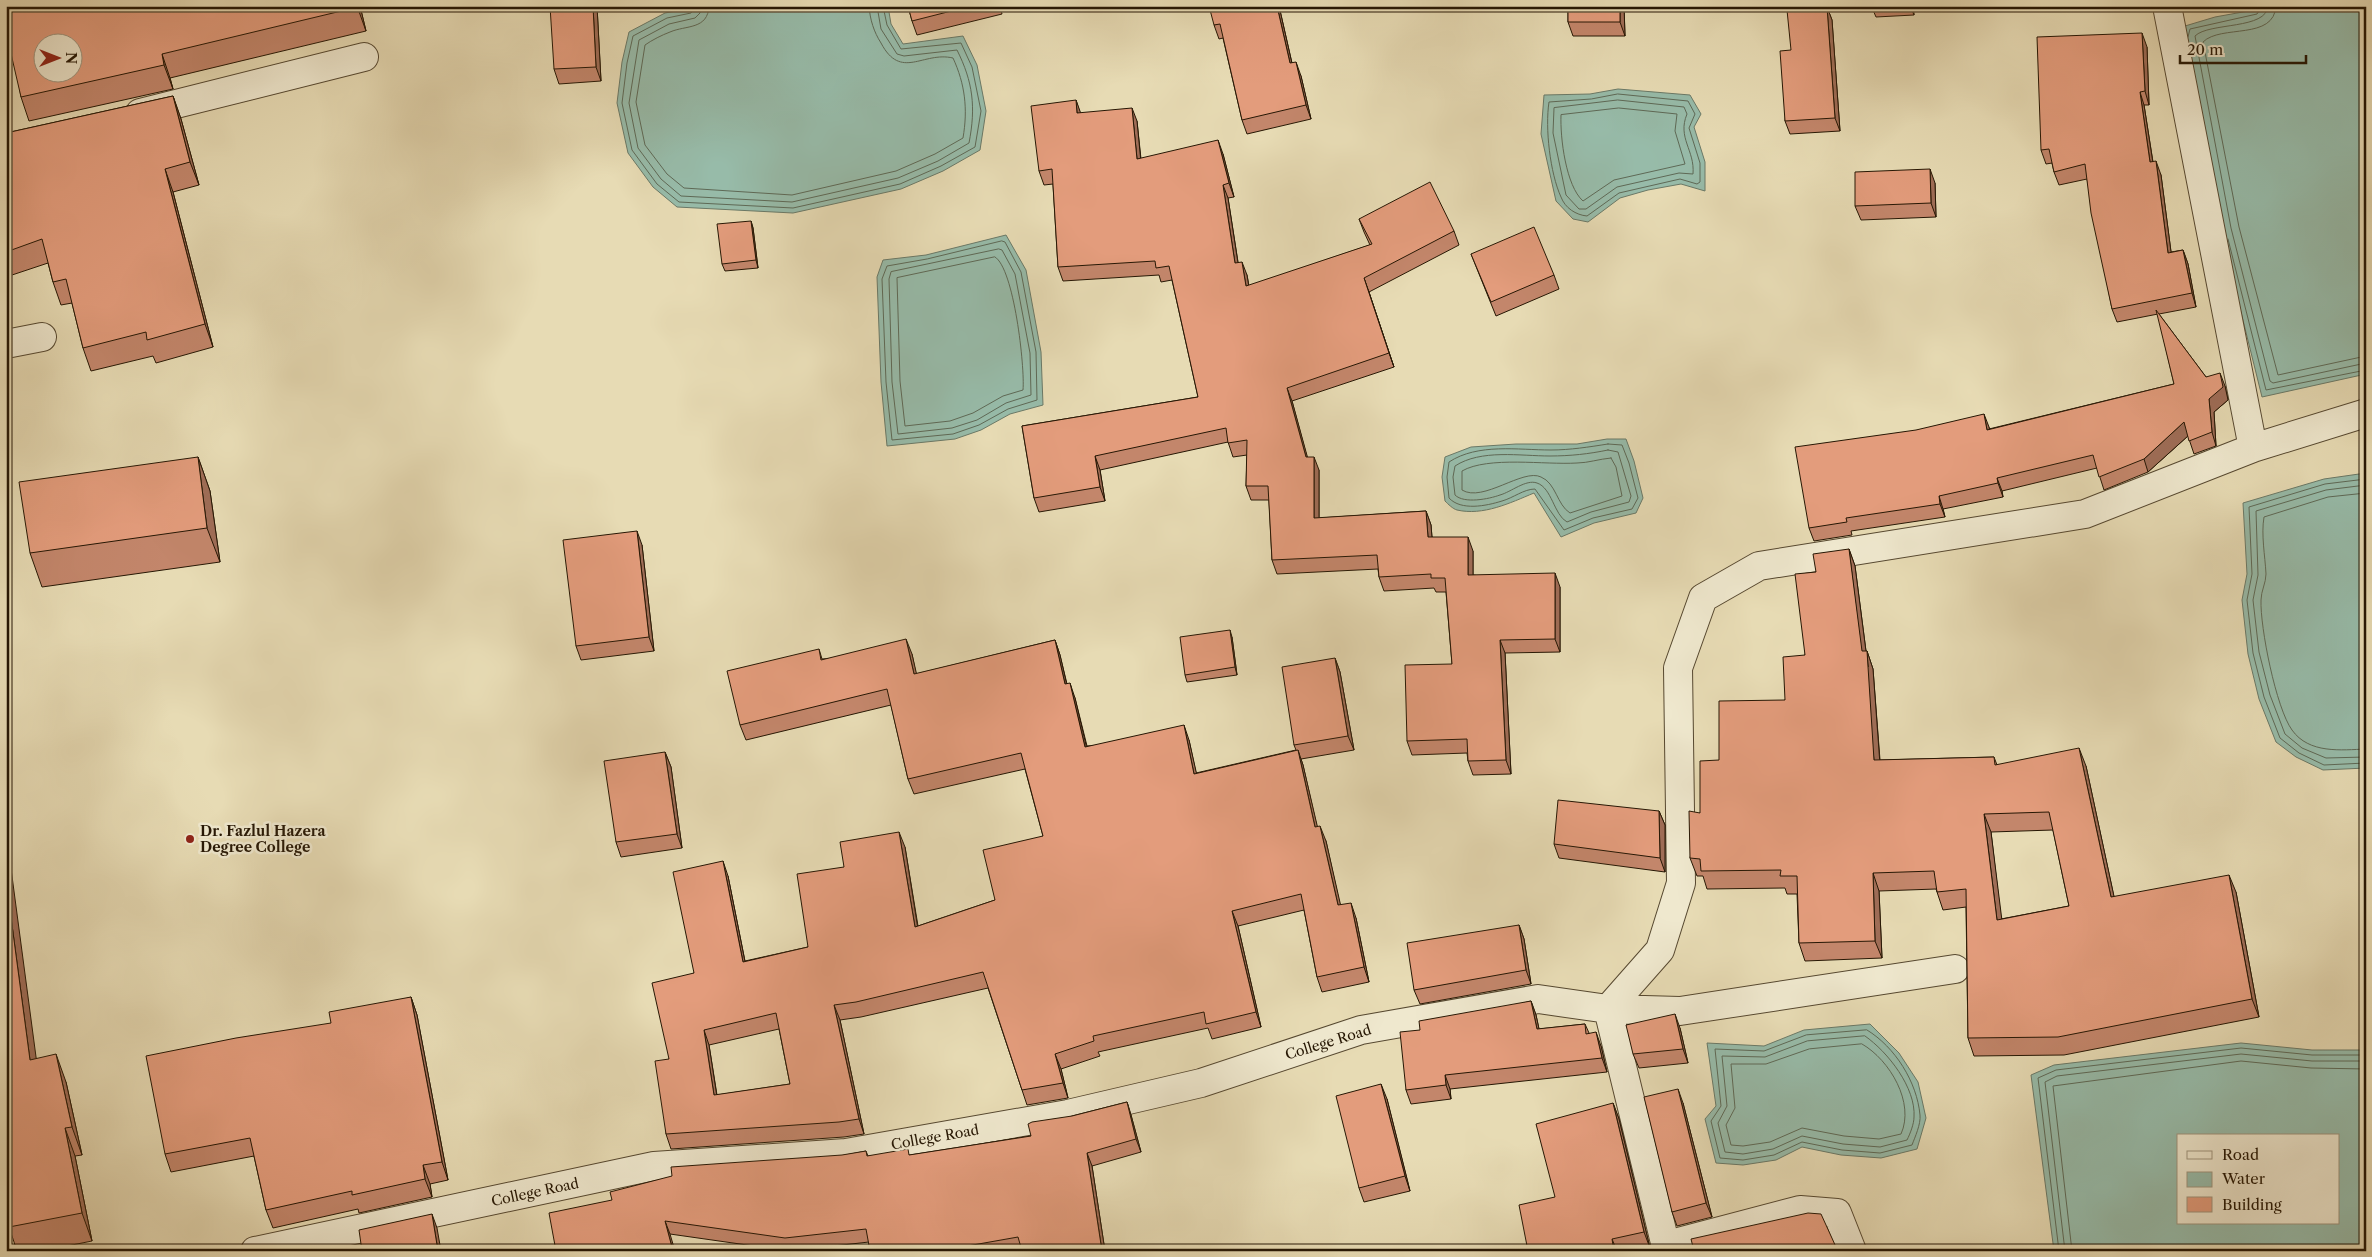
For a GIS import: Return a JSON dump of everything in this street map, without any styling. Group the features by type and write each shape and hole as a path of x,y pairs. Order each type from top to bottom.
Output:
{"street":[{"path":"2167,6 2253,448"},
{"path":"118,117 364,57"},
{"path":"6,344 42,337"},
{"path":"1852,1251 1837,1213 1800,1210 1667,1248 1608,1009 1660,950 1681,883 1678,668 1703,598 1759,566 2085,514 2253,448 2366,413"},
{"name":"College Road","path":"255,1251 654,1166 846,1153 1068,1114 1201,1083 1361,1030 1538,999 1608,1009 1680,1010 1954,969"}],"water":[{"path":"703,6 888,6 891,24 903,44 963,36 977,65 986,111 980,150 943,171 901,189 793,213 677,207 653,187 628,153 617,103 622,62 629,32 665,13"},
{"path":"2276,6 2360,6 2360,12 2366,11 2366,374 2262,397 2236,292 2185,26 2215,17"},
{"path":"1618,89 1690,95 1701,114 1694,127 1705,162 1705,191 1681,184 1648,190 1620,198 1588,222 1573,219 1556,201 1541,134 1544,95 1590,94"},
{"path":"1006,235 1026,270 1041,352 1043,405 1010,414 981,430 955,439 887,446 881,382 877,277 883,260 926,255"},
{"path":"1607,439 1626,439 1634,461 1643,498 1636,513 1594,523 1561,537 1534,493 1496,508 1477,511 1457,510 1445,501 1442,477 1445,457 1471,447 1516,444 1577,444"},
{"path":"2366,473 2366,768 2323,770 2296,757 2276,742 2259,699 2248,654 2242,600 2247,574 2243,503 2324,479"},
{"path":"1870,1024 1899,1053 1918,1082 1926,1118 1917,1149 1881,1158 1841,1155 1802,1147 1776,1160 1743,1165 1716,1163 1705,1119 1716,1106 1707,1043 1764,1046 1804,1030"},
{"path":"2241,1043 2312,1050 2366,1050 2366,1251 2054,1251 2031,1075 2054,1065"}],"building":[{"path":"6,6 358,7 162,54 164,65 21,97 6,32"},
{"path":"550,6 593,6 596,67 554,69"},
{"path":"908,6 971,6 912,21"},
{"path":"1209,6 1277,6 1290,63 1296,62 1306,105 1242,120 1220,24 1214,25"},
{"path":"1568,6 1620,6 1620,22 1568,22"},
{"path":"1873,6 1911,6 1911,8 1873,10"},
{"path":"1827,7 1835,118 1785,121 1780,51 1791,50 1787,10"},
{"path":"2142,33 2145,91 2140,92 2150,162 2156,161 2168,253 2183,250 2192,293 2112,309 2091,213 2085,164 2054,172 2049,149 2041,150 2037,37"},
{"path":"173,96 190,162 165,169 205,324 147,340 146,332 83,348 66,279 53,282 42,239 6,252 6,133"},
{"path":"1076,100 1077,113 1132,108 1137,159 1218,140 1229,183 1223,185 1235,263 1242,262 1246,286 1372,244 1359,219 1430,182 1454,231 1364,278 1389,353 1287,388 1306,457 1314,457 1314,518 1426,511 1428,537 1468,537 1468,575 1555,573 1555,639 1500,640 1506,760 1468,761 1467,739 1407,741 1405,665 1452,664 1445,578 1431,578 1431,574 1379,577 1377,555 1272,560 1268,486 1246,486 1247,440 1228,443 1226,428 1095,456 1100,487 1034,498 1022,426 1198,397 1169,266 1156,268 1155,261 1058,267 1052,169 1039,171 1031,106"},
{"path":"1930,169 1931,203 1855,206 1855,172"},
{"path":"751,221 756,260 722,264 717,224"},
{"path":"1534,227 1554,275 1491,302 1471,254"},
{"path":"2156,310 2206,377 2220,373 2223,387 2209,399 2212,432 2189,441 2184,422 2144,459 2099,477 2093,455 1997,478 1998,483 1939,496 1940,504 1846,518 1847,522 1809,528 1795,447 1916,430 1984,414 1987,430 2174,384"},
{"path":"198,457 207,528 30,553 19,482"},
{"path":"637,531 649,637 576,646 563,540"},
{"path":"1849,549 1862,651 1867,651 1874,760 1994,757 1995,765 2079,748 2111,897 2229,875 2252,999 2058,1037 1968,1038 1966,889 1937,892 1934,871 1873,873 1875,941 1799,943 1797,876 1780,876 1781,870 1701,871 1700,859 1690,858 1689,811 1700,813 1700,761 1719,760 1719,701 1785,700 1783,657 1805,655 1795,574 1816,572 1813,554","holes":["2049,812 2069,906 1997,920 1984,814"]},
{"path":"1230,630 1235,667 1185,675 1180,637"},
{"path":"906,639 914,674 1055,640 1065,684 1070,683 1085,747 1184,725 1194,774 1298,750 1315,827 1320,826 1338,905 1351,903 1364,967 1317,977 1301,894 1232,911 1256,1012 1206,1024 1204,1012 1093,1036 1094,1041 1055,1054 1063,1083 1022,1090 983,972 856,1002 834,1005 859,1119 666,1134 655,1061 669,1059 652,983 694,973 673,872 723,861 743,962 808,947 797,874 844,867 840,842 899,832 915,927 995,900 983,850 1043,836 1021,753 908,779 887,689 740,725 727,671 819,649 821,660","holes":["776,1013 790,1084 714,1095 704,1030"]},
{"path":"1335,658 1348,736 1294,745 1282,667"},
{"path":"665,752 677,834 616,842 604,761"},
{"path":"1558,800 1659,811 1660,858 1554,844"},
{"path":"6,880 30,1060 56,1054 72,1127 65,1128 82,1213 9,1227 6,1213"},
{"path":"1519,925 1526,970 1414,990 1407,943"},
{"path":"411,997 442,1162 423,1165 425,1179 352,1195 352,1191 266,1210 250,1138 165,1154 146,1056 236,1038 331,1023 329,1012"},
{"path":"1531,1001 1537,1029 1585,1024 1586,1034 1596,1032 1602,1058 1445,1075 1446,1085 1406,1090 1400,1032 1420,1030 1419,1021"},
{"path":"1675,1014 1683,1049 1633,1054 1626,1025"},
{"path":"1381,1084 1405,1176 1359,1188 1336,1096"},
{"path":"1678,1089 1706,1203 1672,1212 1644,1097"},
{"path":"1127,1102 1136,1139 1087,1153 1102,1251 1022,1251 1018,1237 939,1251 870,1251 866,1229 785,1238 665,1221 673,1251 556,1251 549,1213 612,1200 610,1192 672,1176 671,1167 842,1155 866,1151 867,1156 908,1149 909,1155 1031,1136 1028,1124 1032,1122 1072,1116"},
{"path":"1613,1103 1644,1232 1612,1239 1614,1251 1528,1251 1519,1205 1555,1197 1536,1124"},
{"path":"1808,1213 1821,1214 1836,1247 1836,1251 1694,1251 1691,1239"},
{"path":"432,1214 438,1251 362,1251 359,1230"}],"place":[{"name":"Dr. Fazlul Hazera Degree College","path":"190,839"}]}
